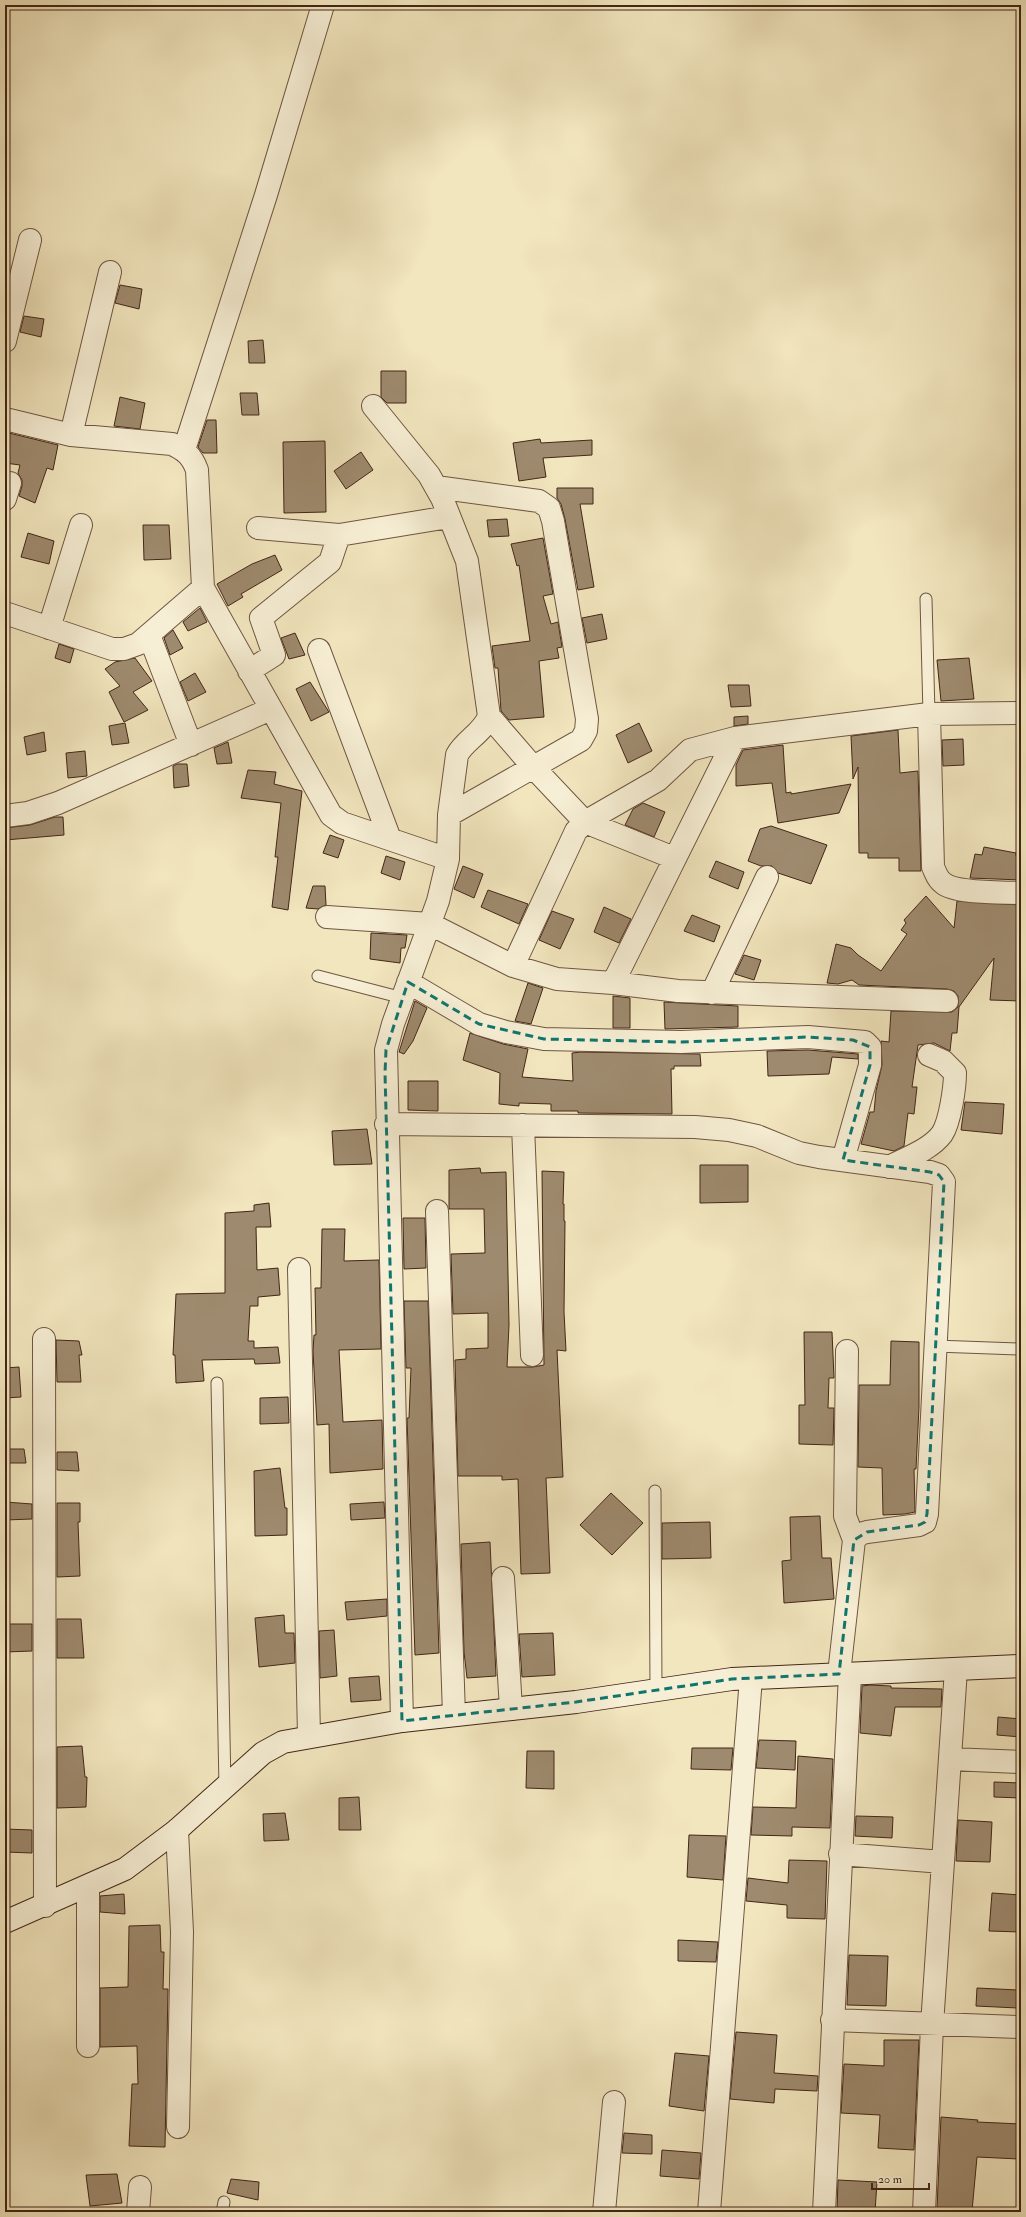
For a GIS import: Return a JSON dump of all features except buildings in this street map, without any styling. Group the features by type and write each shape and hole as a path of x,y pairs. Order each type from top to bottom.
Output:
{"street":[{"path":"184,450 266,195 323,5"},
{"path":"5,341 30,240"},
{"path":"71,436 110,272"},
{"path":"373,406 429,475 450,517 467,561 489,716 486,724 461,748 457,756 449,815 448,859 438,901 405,990 386,1050 386,1124 402,1721"},
{"path":"5,419 71,436 172,444 184,450 193,460 197,470 203,588 331,815 342,823 448,859"},
{"path":"436,487 539,501 549,508 587,718 586,731 581,740 449,815"},
{"path":"258,528 339,535 450,517"},
{"path":"49,628 81,525"},
{"path":"249,671 274,655 261,618 330,562 339,535"},
{"path":"5,613 112,649 124,649 138,644 203,588"},
{"path":"149,635 191,745"},
{"path":"319,650 390,839"},
{"path":"5,816 28,813 58,803 271,709"},
{"path":"513,966 576,831 585,822 658,780 690,750 735,738 929,714 1021,713"},
{"path":"929,714 933,867 937,876 943,884 953,889 1021,893"},
{"path":"489,716 534,768 585,822 674,858"},
{"path":"613,983 735,738"},
{"path":"712,993 767,877"},
{"path":"327,917 430,924 513,966 557,979 712,993 947,1001"},
{"path":"405,990 479,1024 506,1032 544,1039 681,1042 808,1037 865,1042 870,1047 870,1065 843,1160"},
{"path":"889,1167 923,1150 942,1133 955,1088 955,1073 943,1061 929,1055"},
{"path":"386,1124 524,1124 695,1127 729,1130 757,1136 799,1153 930,1172 939,1175 944,1182 925,1522 919,1525 867,1532 860,1534 854,1540"},
{"path":"524,1124 532,1355"},
{"path":"437,1211 454,1715"},
{"path":"299,1269 309,1736"},
{"path":"44,1339 45,1906"},
{"path":"824,2212 840,1854 844,1674 854,1540 845,1516 847,1351"},
{"path":"503,1578 511,1709"},
{"path":"5,1922 45,1906 125,1868 177,1830 263,1753 283,1742 309,1736 402,1721 511,1709 656,1690 732,1678 1021,1666"},
{"path":"924,2212 932,2025 956,1669"},
{"path":"709,2212 751,1678"},
{"path":"950,1759 1021,1762"},
{"path":"177,1830 182,1932 178,2127"},
{"path":"840,1854 943,1862"},
{"path":"88,1886 88,2046"},
{"path":"832,2020 932,2025 1021,2027"},
{"path":"604,2212 614,2102"},
{"path":"138,2212 140,2187"}],"lane":[{"path":"926,599 929,714"},
{"path":"318,976 405,990"},
{"path":"936,1346 1021,1350"},
{"path":"216,1383 224,1787"},
{"path":"655,1491 656,1690"}],"highlighted area":[{"path":"408,982 479,1024 544,1039 681,1042 808,1037 853,1040 870,1047 870,1065 843,1160 930,1172 939,1175 944,1182 927,1514 925,1522 919,1525 867,1532 854,1540 839,1674 732,1679 576,1702 402,1721 385,1073 386,1050"}]}
